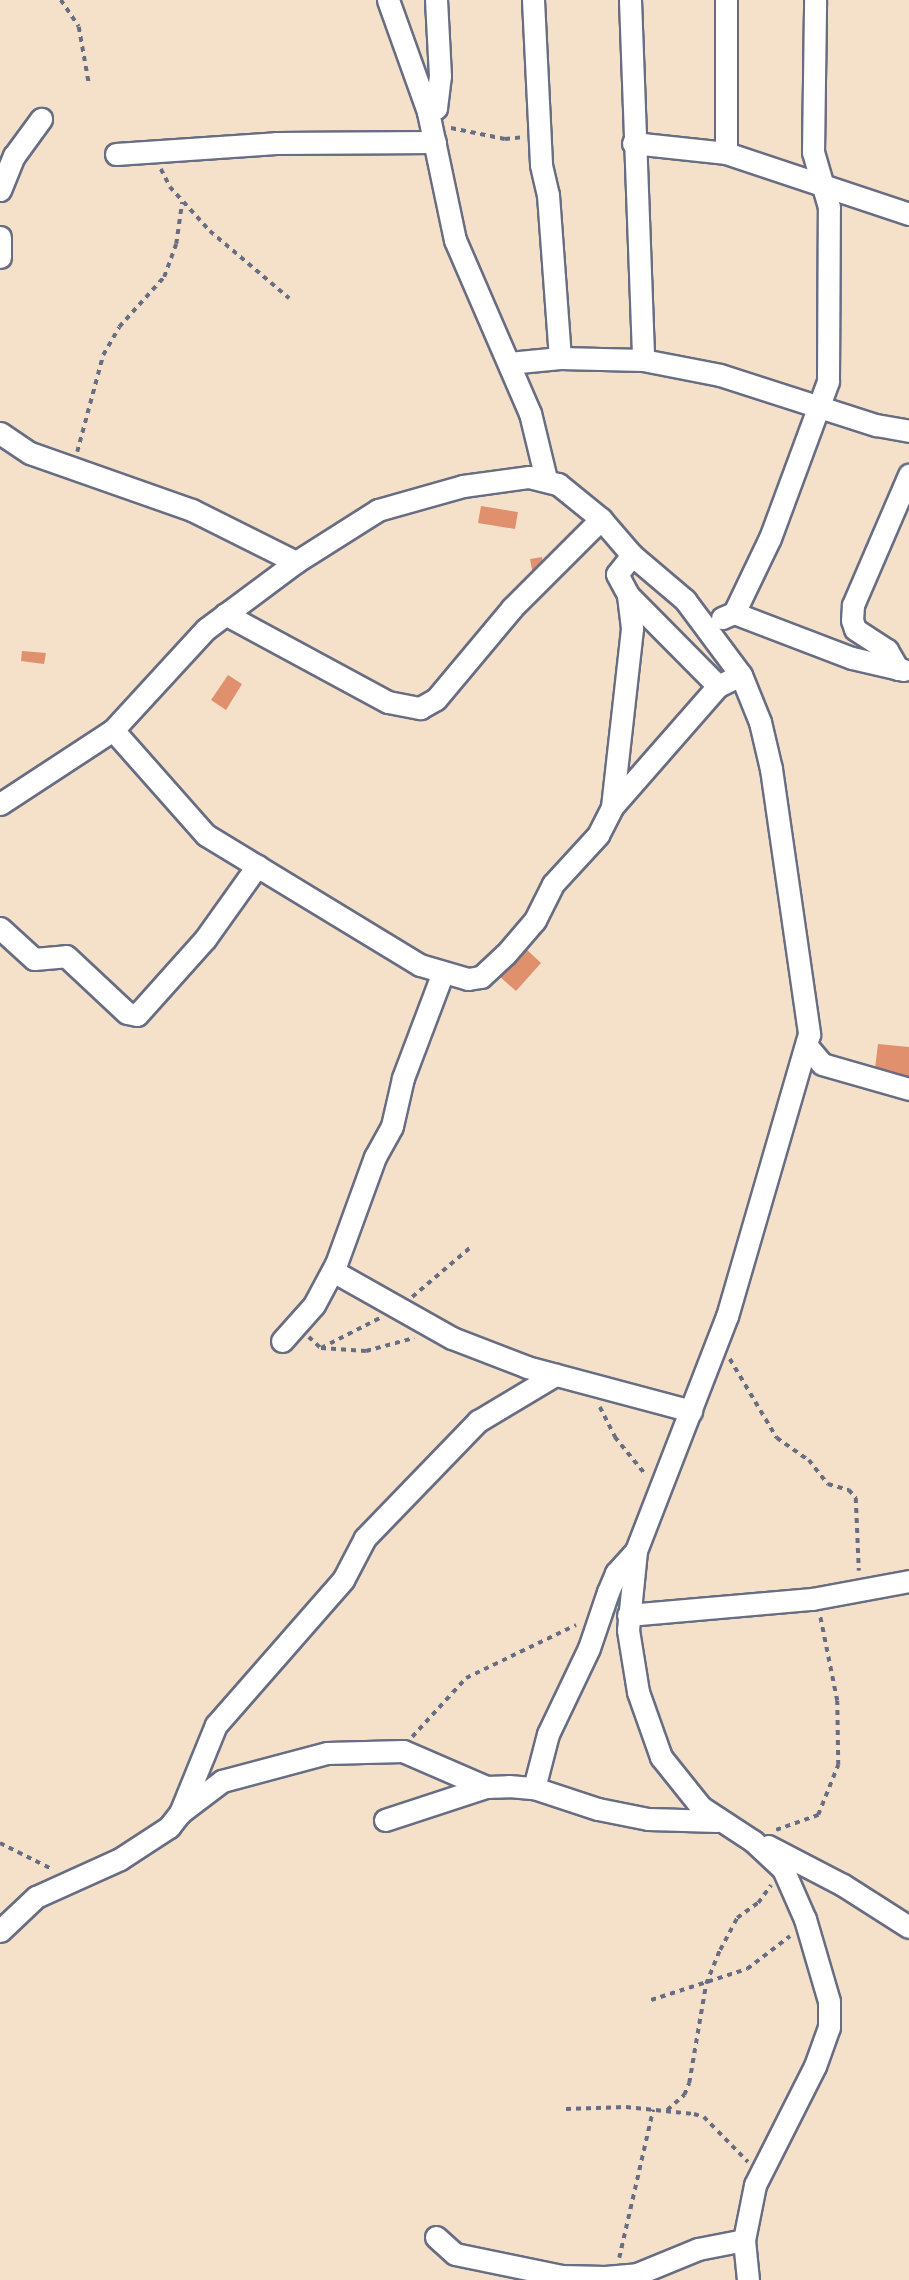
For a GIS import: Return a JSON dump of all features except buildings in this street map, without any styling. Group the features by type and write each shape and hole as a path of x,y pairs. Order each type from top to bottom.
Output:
{"street":[{"path":"388,0 432,128 455,240 530,413 546,479 601,519 632,555 708,624 741,675 760,722 771,769 795,955 807,1005 807,1046 718,1343 657,1491 636,1551 628,1615 638,1692 658,1750 680,1786 717,1821 844,1885 909,1927"},
{"path":"432,128 440,76 436,0"},
{"path":"533,0 539,133 548,195 560,358"},
{"path":"630,0 633,143 643,360"},
{"path":"726,0 726,153"},
{"path":"708,624 734,613 766,548 828,381 829,207 813,152 815,0"},
{"path":"0,190 14,156 41,119"},
{"path":"116,154 150,149 432,128"},
{"path":"633,143 726,153 908,209"},
{"path":"0,237 0,257"},
{"path":"509,363 560,358 643,360 720,375 820,408 909,431"},
{"path":"0,433 30,453 192,510 296,562"},
{"path":"904,670 887,650 855,629 852,620 853,606 909,475"},
{"path":"0,804 113,730 188,648 225,614 296,562 378,510 464,486 546,479"},
{"path":"225,614 388,702 420,708 436,699 512,608 601,519"},
{"path":"632,555 617,573 628,595 718,686"},
{"path":"612,807 632,628 628,595"},
{"path":"734,613 852,658 904,670"},
{"path":"113,730 206,835 442,975 468,979 490,971 535,920 553,884 598,835 612,807 718,686 741,675"},
{"path":"0,928 34,960 66,956 127,1013 138,1015 205,939 257,866"},
{"path":"289,1333 333,1271 375,1157 392,1126 403,1078 442,975"},
{"path":"807,1046 822,1064 909,1089"},
{"path":"333,1271 440,1331 555,1375 691,1410"},
{"path":"180,1813 216,1725 343,1580 365,1538 478,1421 555,1375"},
{"path":"534,1788 548,1734 601,1614 616,1573 636,1551"},
{"path":"628,1615 817,1598 909,1581"},
{"path":"0,1931 36,1897 145,1846 180,1813 222,1781 308,1756 393,1750 418,1755 486,1787"},
{"path":"385,1820 486,1787 534,1788 598,1809 656,1821 717,1821"},
{"path":"748,2280 744,2240 761,2172 803,2095 829,2027 825,1983 805,1919 783,1869 751,1840"},
{"path":"436,2237 455,2254 562,2276 612,2277 646,2271 698,2249 744,2240"}],"path":[{"path":"61,0 79,27 89,84"},
{"path":"432,128 467,130 505,139 539,133"},
{"path":"150,149 182,201 222,243 289,298"},
{"path":"81,471 76,450 103,355 119,327 164,277 176,244 182,201"},
{"path":"321,1348 400,1308 472,1245"},
{"path":"289,1333 321,1348 366,1351 440,1331"},
{"path":"718,1343 777,1438 809,1460 828,1484 855,1495 861,1588"},
{"path":"583,1381 615,1437 657,1491"},
{"path":"751,1840 818,1815 836,1771 836,1700 817,1598"},
{"path":"393,1750 411,1738 466,1678 601,1614"},
{"path":"0,1843 73,1879"},
{"path":"667,2110 689,2084 706,1983 731,1927 764,1897 783,1869"},
{"path":"651,2000 706,1983 761,1961 805,1919"},
{"path":"566,2109 667,2110 704,2117 761,2172"},
{"path":"612,2277 653,2110"}]}
